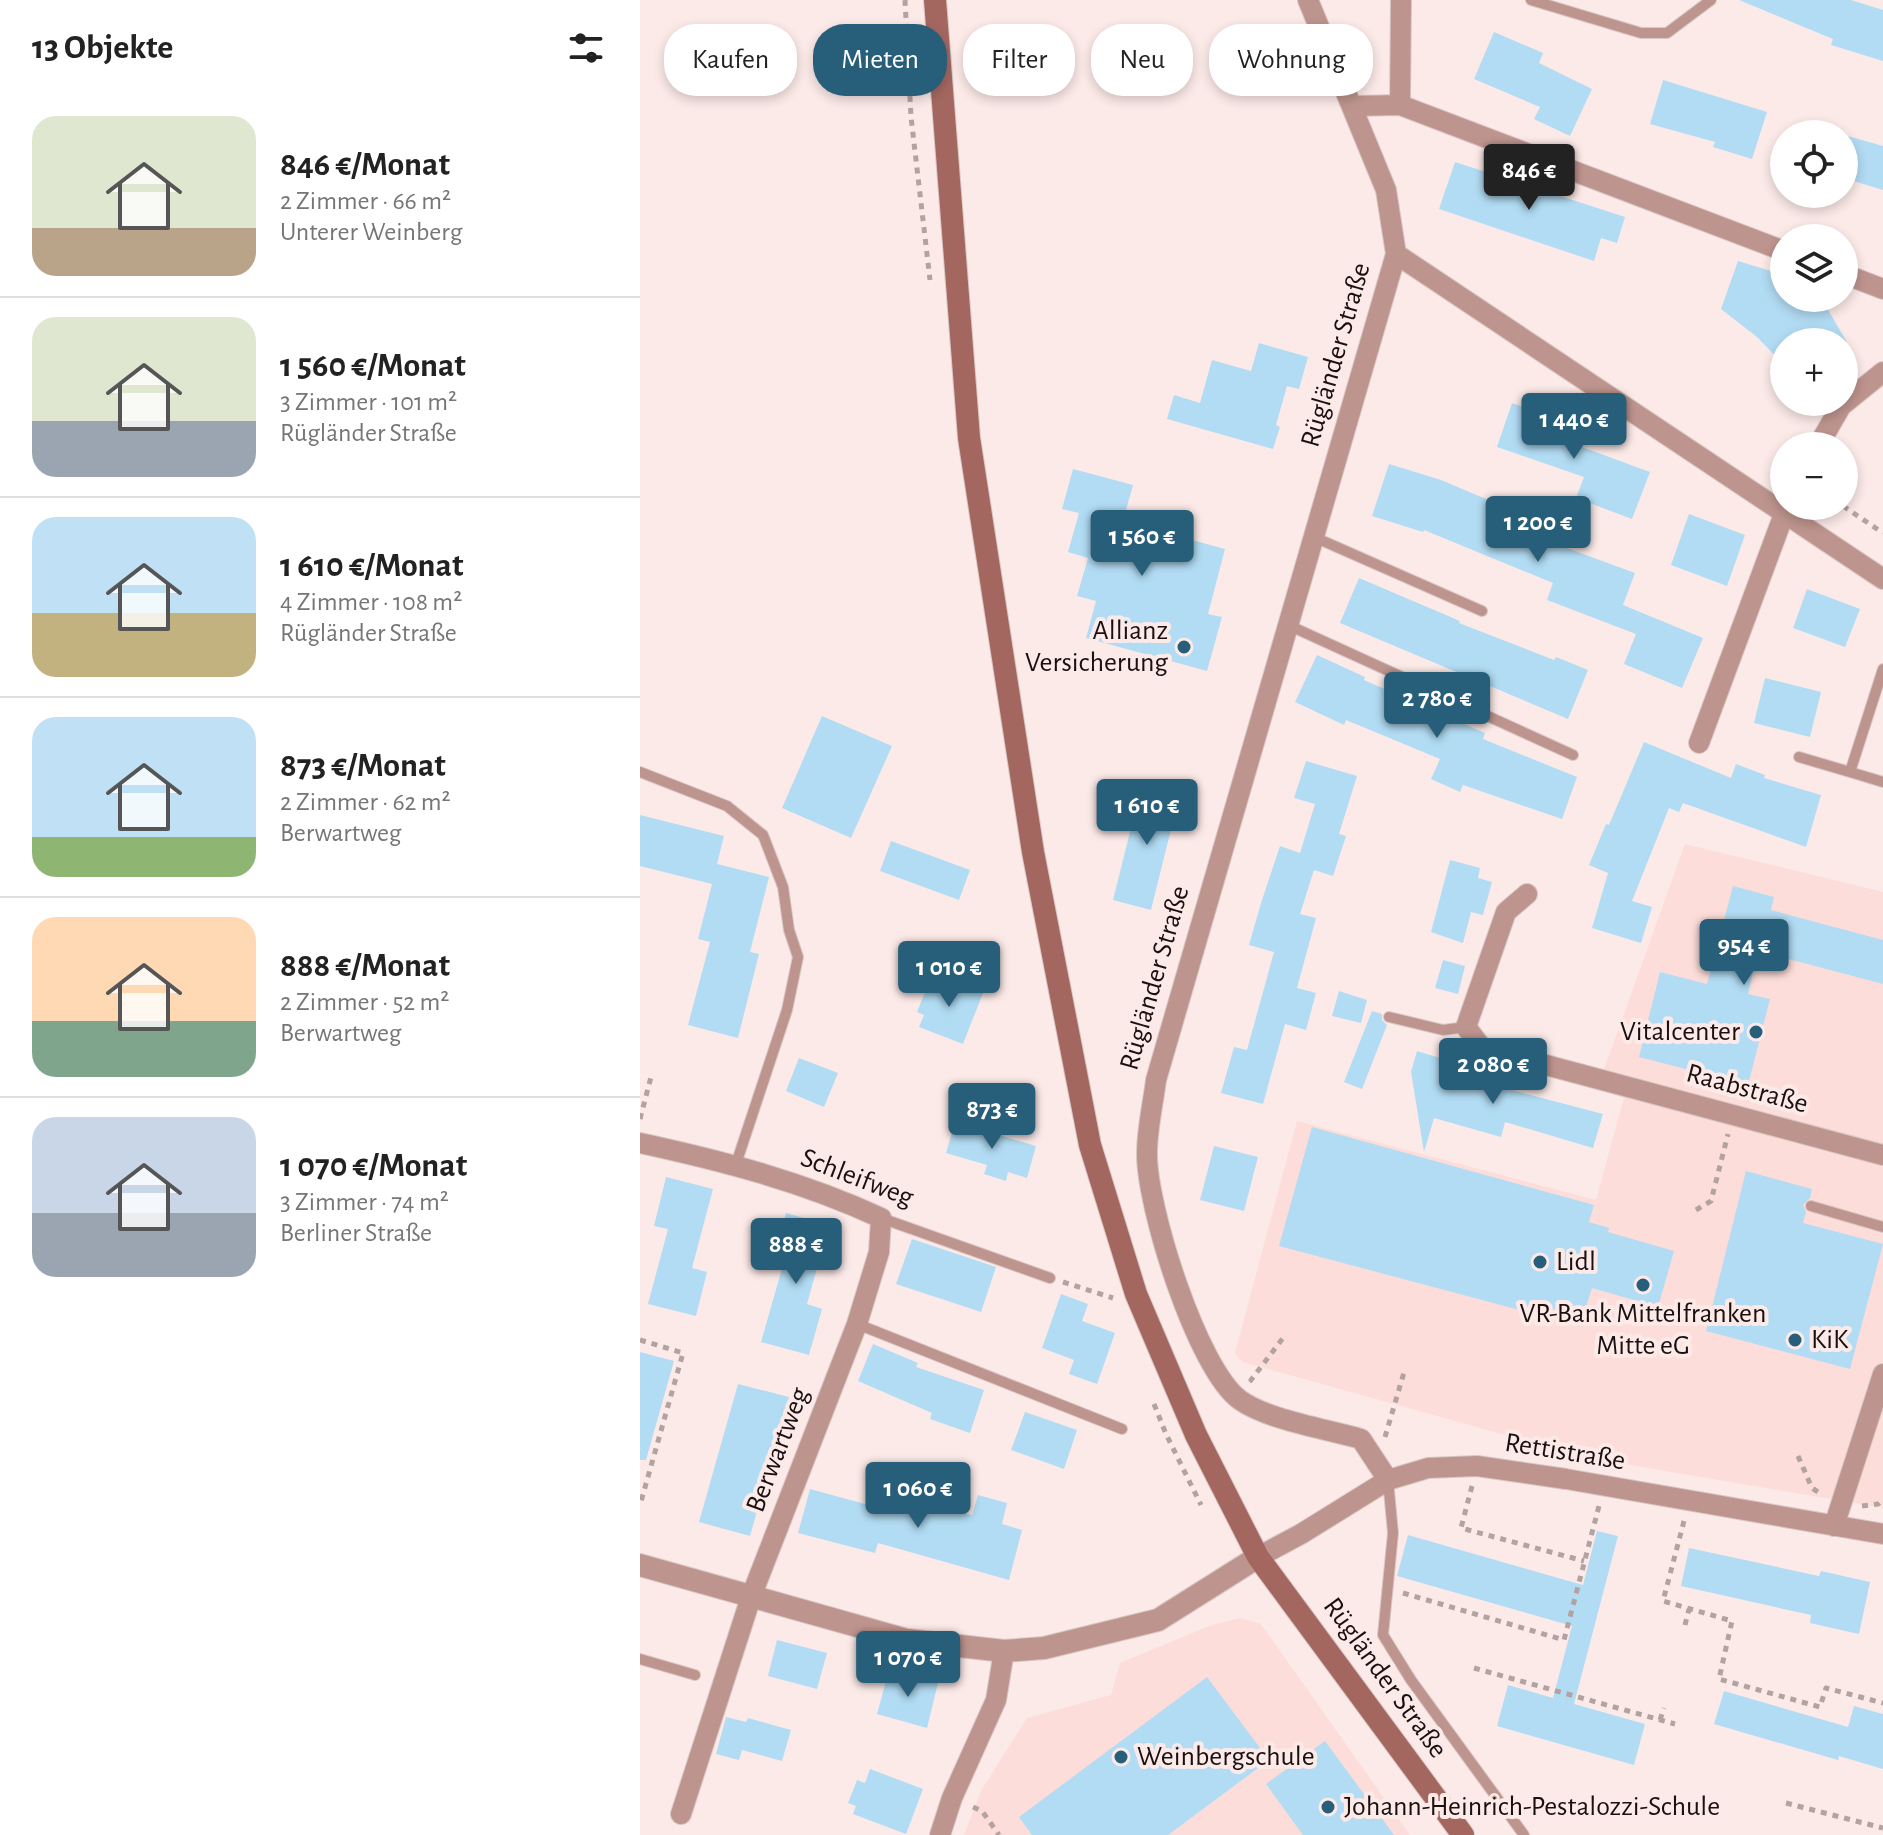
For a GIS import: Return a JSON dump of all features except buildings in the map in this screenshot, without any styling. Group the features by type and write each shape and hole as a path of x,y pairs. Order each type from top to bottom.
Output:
{"main road":[{"name":"Rügländer Straße","path":"935,0 969,438 1033,852 1090,1145 1136,1294 1196,1435 1258,1557 1463,1835"}],"street":[{"path":"1308,0 1386,190 1396,254 1770,499"},
{"path":"1400,105 1401,0"},
{"path":"1353,106 1400,105 1770,246"},
{"name":"Rügländer Straße","path":"1388,1480 1361,1439 1255,1409 1237,1398 1219,1379 1181,1299 1158,1223 1146,1154 1156,1080 1396,254"},
{"path":"1858,279 1883,289"},
{"path":"1826,432 1841,406 1883,372"},
{"path":"1699,743 1781,520"},
{"path":"1800,520 1883,579"},
{"path":"1466,1027 1506,912 1527,894"},
{"name":"Raabstraße","path":"1466,1027 1482,1048 1883,1155"},
{"name":"Schleifweg","path":"640,1143 736,1164 840,1199 881,1218"},
{"name":"Berwartweg","path":"681,1814 751,1597 857,1324 879,1252 881,1218"},
{"path":"1837,1517 1883,1374"},
{"name":"Rettistraße","path":"1258,1557 1388,1480 1428,1468 1477,1466 1690,1501 1837,1517 1883,1534"},
{"path":"640,1565 907,1640 1004,1651 1044,1648 1158,1620 1258,1557"},
{"path":"940,1835 952,1798 996,1700 1004,1651"}],"lane":[{"path":"1531,0 1641,33 1667,33 1711,0"},
{"path":"1314,537 1482,611"},
{"path":"1288,625 1573,755"},
{"path":"1850,772 1883,669"},
{"path":"1799,757 1883,782"},
{"path":"640,772 727,806 763,835 783,887 789,930 798,957 787,1010 736,1164"},
{"path":"1389,1017 1443,1030 1466,1027"},
{"path":"1811,1206 1883,1227"},
{"name":"Schleifweg","path":"881,1218 1050,1278"},
{"path":"857,1324 1122,1429"},
{"path":"1388,1480 1393,1533 1383,1635 1411,1680 1524,1835"},
{"path":"640,1659 695,1675"}],"path":[{"path":"1858,516 1883,533"},
{"path":"640,1119 651,1077"},
{"path":"1696,1210 1711,1201 1733,1115"},
{"path":"1050,1278 1113,1298"},
{"path":"1251,1380 1283,1338"},
{"path":"640,1340 683,1353 640,1505"},
{"path":"1385,1437 1405,1369"},
{"path":"1166,1457 1175,1453"},
{"path":"1798,1456 1812,1488 1837,1517"},
{"path":"1477,1466 1461,1528 1584,1561"},
{"path":"1386,1589 1564,1640 1604,1485"},
{"path":"1690,1501 1663,1601 1732,1621 1719,1679 1820,1707 1826,1688 1883,1703"},
{"path":"1685,1625 1689,1609"},
{"path":"1474,1668 1675,1724"},
{"path":"1660,1720 1664,1708"},
{"path":"952,1798 982,1811 999,1835"},
{"path":"1786,1803 1883,1828"}],"shaded area":[{"path":"1685,844 1883,892 1883,1508 1584,1457 1243,1362 1235,1353 1297,1121 1596,1200 1624,1098 1597,1089"},
{"path":"1240,1618 1261,1624 1410,1835 964,1835 981,1791 1027,1718 1111,1695 1120,1663 1212,1625"}],"place":[{"name":"Allianz Versicherung","path":"1184,647"},
{"name":"Vitalcenter","path":"1756,1032"},
{"name":"Lidl","path":"1540,1262"},
{"name":"VR-Bank Mittelfranken Mitte eG","path":"1643,1285"},
{"name":"KiK","path":"1795,1340"},
{"name":"Weinbergschule","path":"1121,1757"},
{"name":"Johann-Heinrich-Pestalozzi-Schule","path":"1328,1807"}]}
